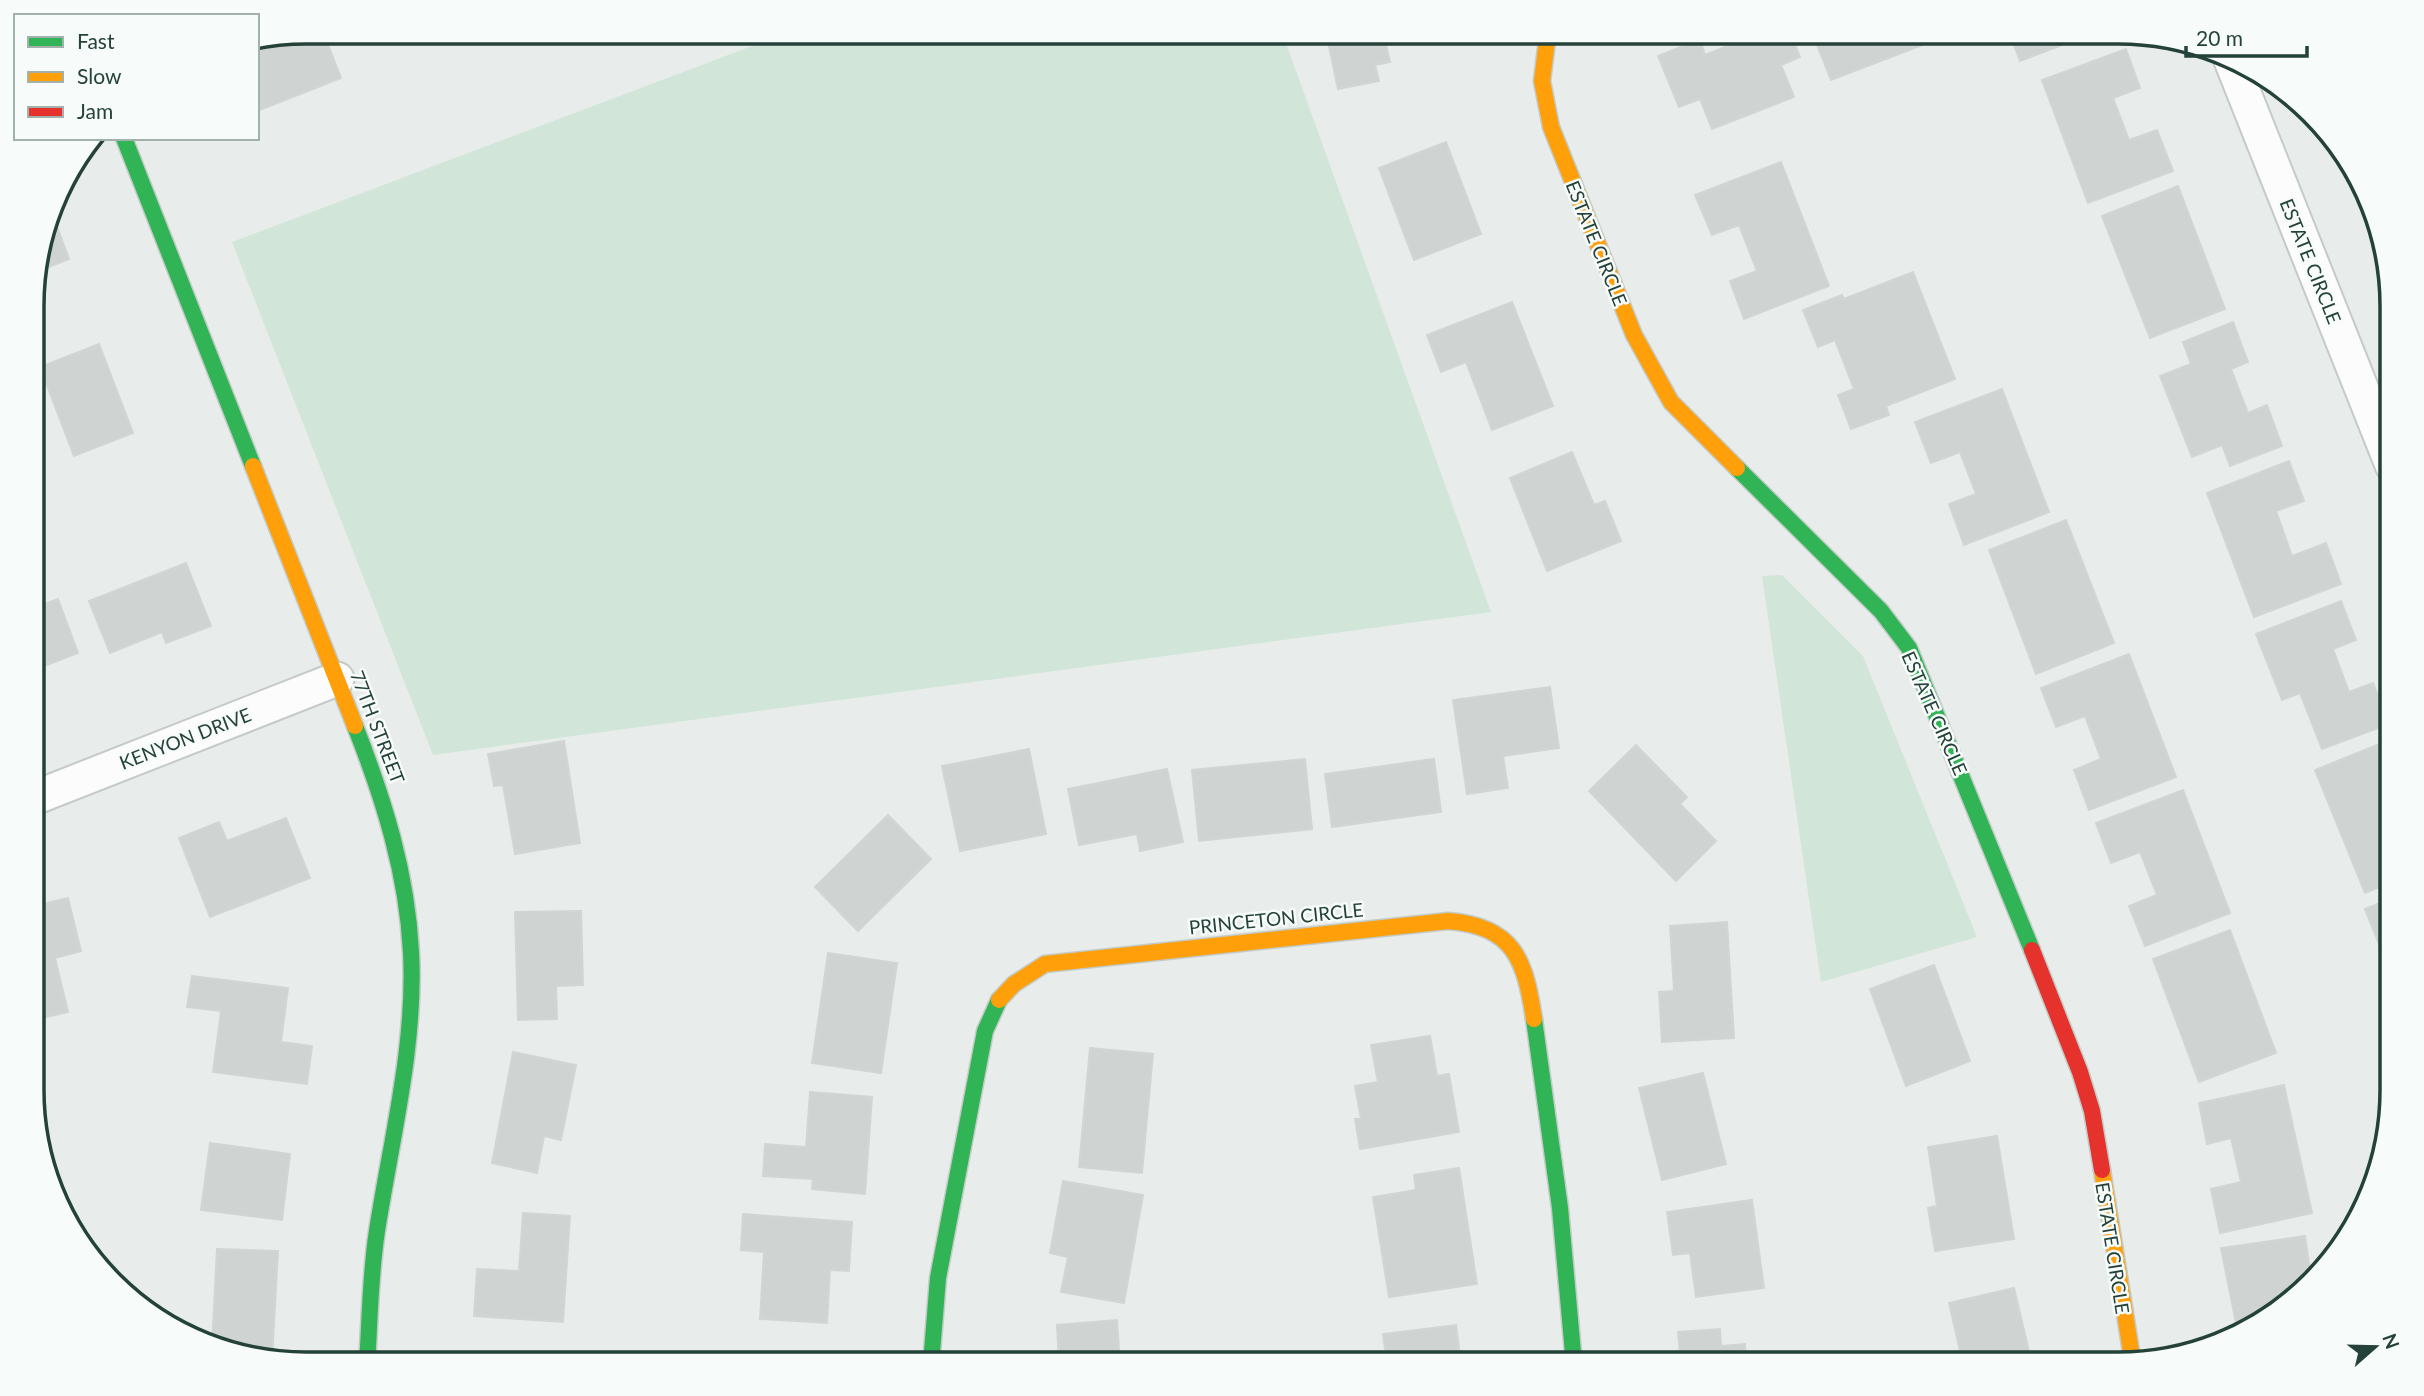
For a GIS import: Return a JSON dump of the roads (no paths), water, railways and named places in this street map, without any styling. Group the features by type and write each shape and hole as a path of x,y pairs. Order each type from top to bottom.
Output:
{"street":[{"name":"ESTATE CIRCLE","path":"1547,44 1542,81 1551,127 1634,335 1671,402 1881,611 1909,648 1935,706 2080,1072 2092,1111 2131,1352"},
{"name":"ESTATE CIRCLE","path":"2235,72 2380,435"},
{"name":"77TH STREET","path":"125,140 381,792 401,866 411,954 408,1040 376,1236 368,1352"},
{"name":"KENYON DRIVE","path":"44,794 337,679"},
{"name":"PRINCETON CIRCLE","path":"932,1352 938,1278 985,1031 994,1004 1009,984 1045,964 1448,921 1466,922 1499,934 1514,948 1527,972 1560,1208 1573,1352"}]}
